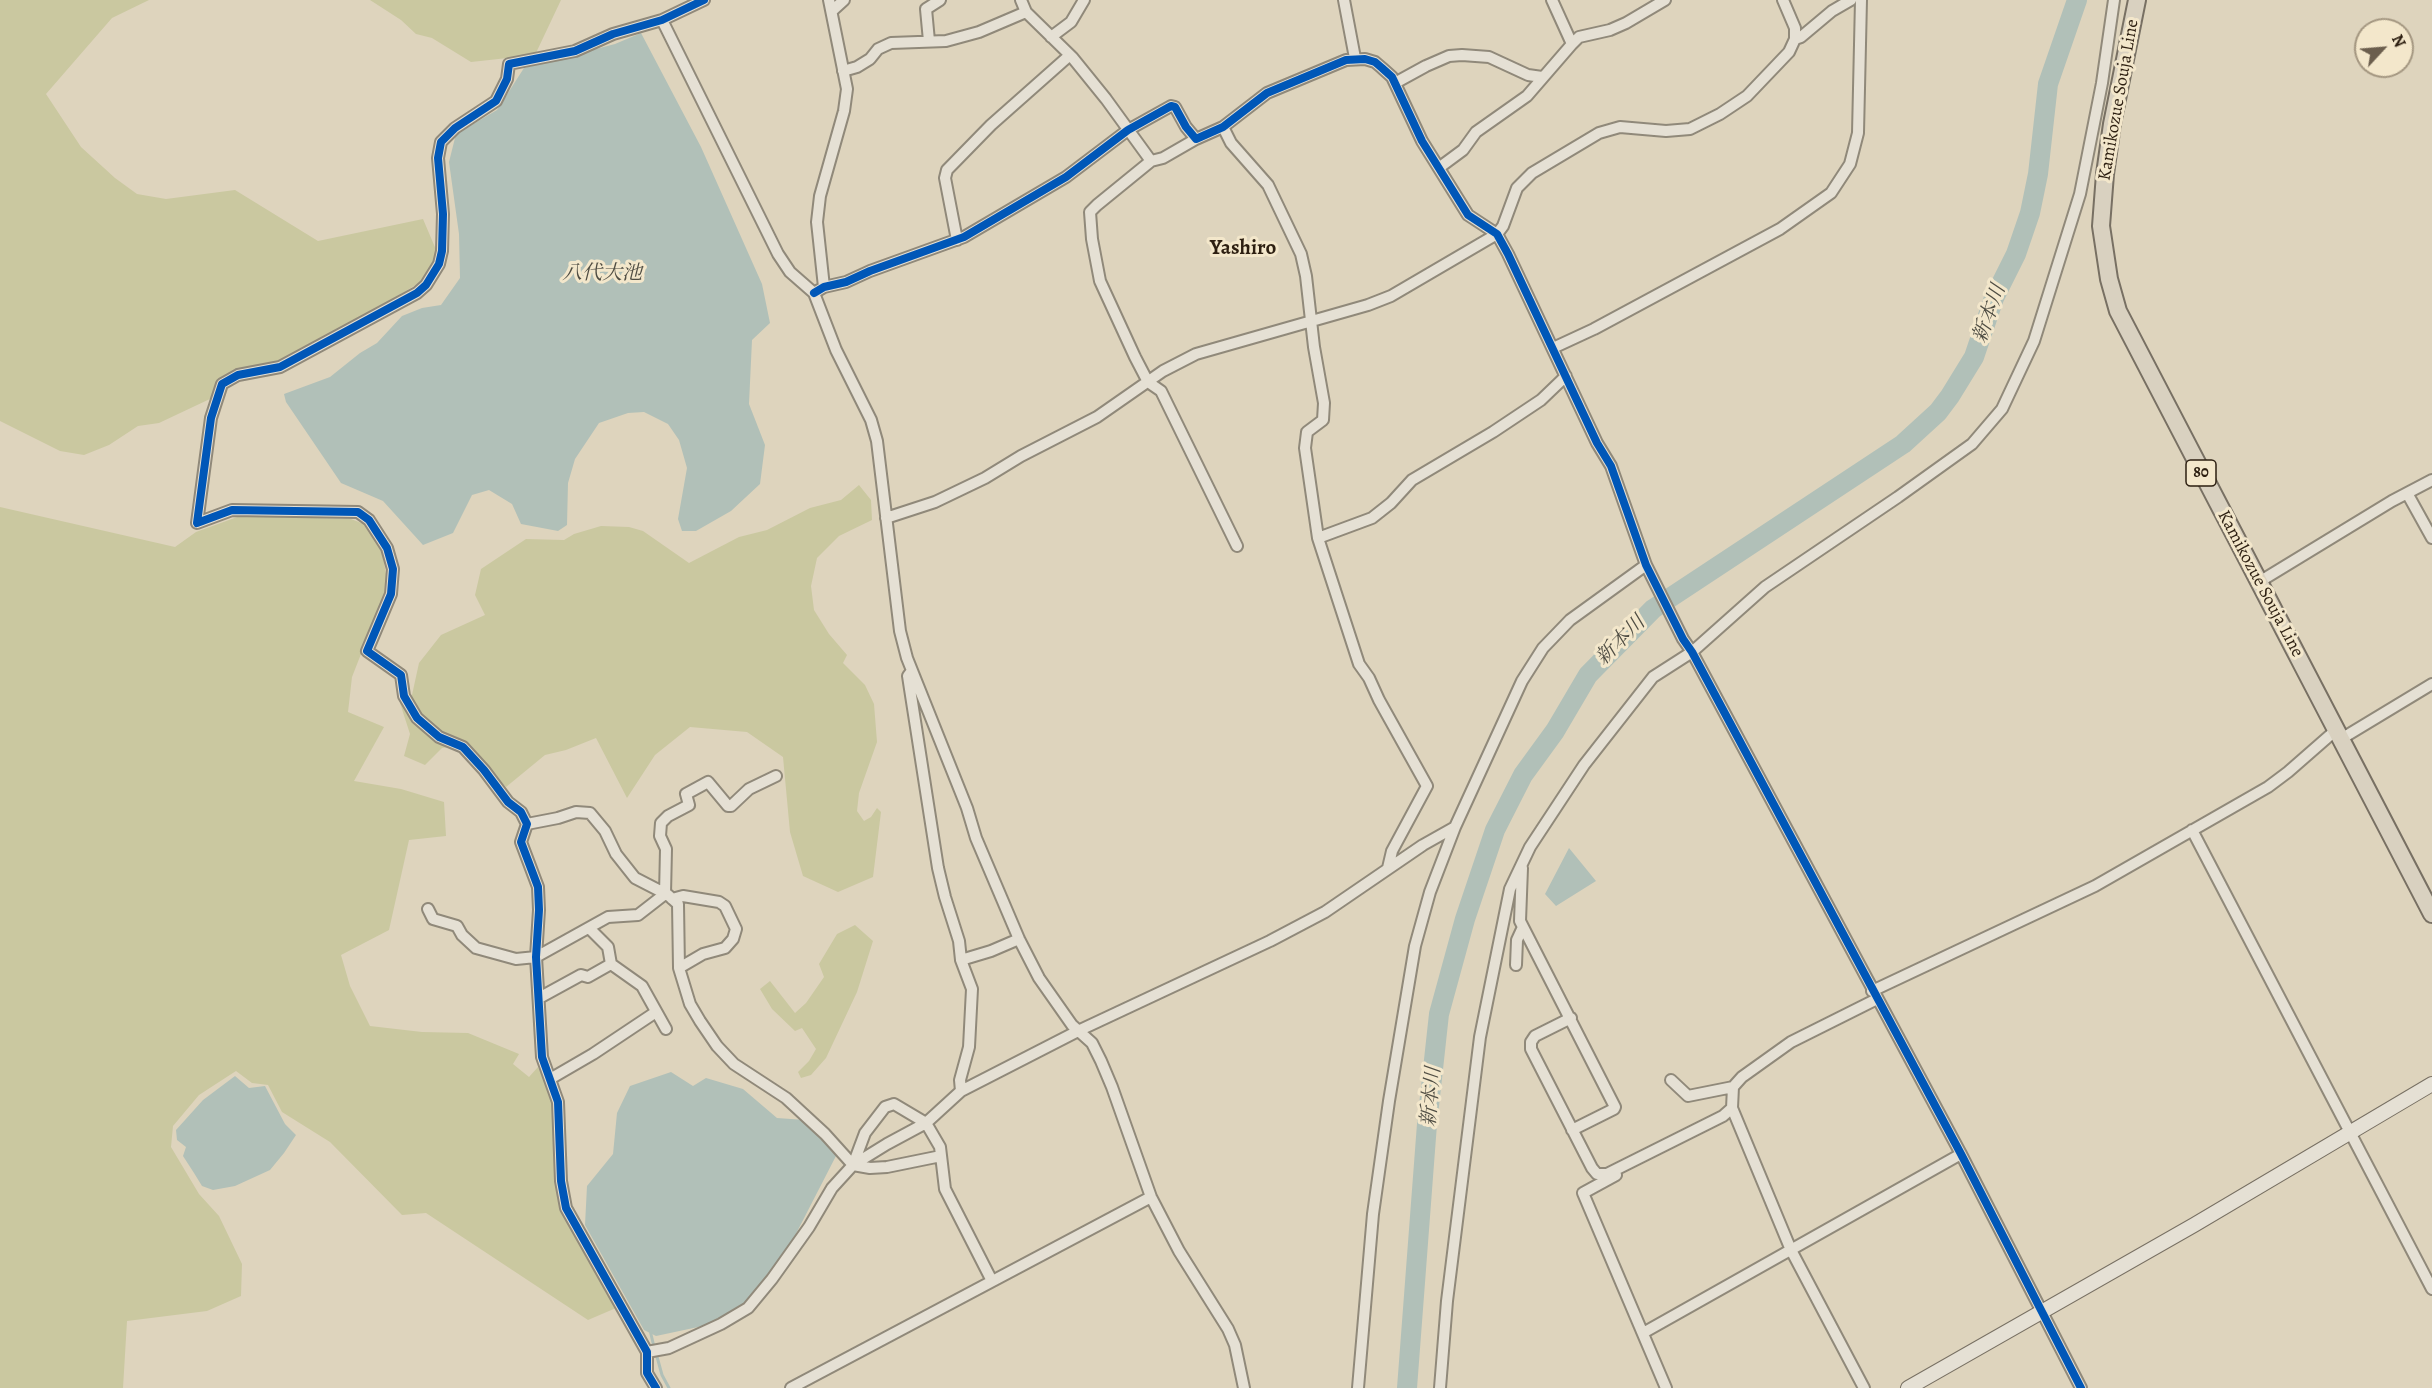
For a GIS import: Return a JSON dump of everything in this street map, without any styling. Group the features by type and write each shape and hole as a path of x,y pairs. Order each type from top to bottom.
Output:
{"main road":[{"name":"Kamikozue Souja Line","path":"2137,0 2112,124 2101,226 2109,279 2118,311 2432,914"}],"street":[{"path":"656,1388 647,1373 647,1352 566,1208 561,1181 558,1102 542,1057 536,957 540,910 538,887 521,842 527,824 521,812 508,802 463,747 439,737 417,718 405,696 401,675 367,651 391,594 393,569 387,548 369,520 358,512 232,510 197,523 211,418 222,384 238,375 280,367 417,293 426,285 439,264 442,251 443,214 438,158 441,142 454,128 496,101 507,79 509,64 575,51 613,34 662,20 704,0"},
{"path":"825,287 817,222 820,196 844,111 847,89 831,5 844,0"},
{"path":"929,41 926,9 940,0"},
{"path":"1020,0 1026,12 1070,55 1106,99 1151,161"},
{"path":"1052,37 1071,22 1084,0"},
{"path":"1344,0 1355,58"},
{"path":"1552,0 1572,44"},
{"path":"1440,167 1463,150 1476,132 1527,96 1542,77 1550,71 1563,51 1580,38 1626,23 1665,0"},
{"path":"886,518 935,502 985,478 1021,456 1097,417 1148,382 1196,354 1391,296 1497,234 1503,226 1517,188 1532,173 1599,133 1620,127 1666,131 1690,129 1720,114 1747,96 1789,52 1795,39 1795,28 1782,0"},
{"path":"1795,39 1801,37 1832,11 1851,0"},
{"path":"1553,348 1594,329 1770,234 1801,216 1831,193 1850,164 1857,133 1861,0"},
{"path":"1440,1388 1447,1301 1480,1037 1510,889 1522,864 1556,806 1653,677 1692,652 1765,587 1898,498 1972,444 2001,409 2034,341 2080,194 2102,83 2114,0"},
{"path":"843,71 857,67 870,59 878,49 891,43 946,41 1026,12"},
{"path":"662,20 778,254 790,272 814,293 836,350 871,420 877,441 900,632 912,670 948,756 983,857 1039,978 1072,1025 1092,1043 1112,1087 1151,1197 1179,1251 1228,1329 1235,1345 1244,1388"},
{"path":"957,240 945,178 947,170 991,125 1070,55"},
{"path":"1395,83 1449,56 1462,55 1489,57 1528,75 1542,77"},
{"path":"1237,546 1161,391 1148,382 1100,281 1092,239 1090,212 1151,161 1163,158 1223,127 1267,93 1346,60 1362,58 1375,62 1392,77 1422,141 1468,215 1497,234 1597,443 1611,466 1648,569 1683,639 1961,1154 2081,1388"},
{"path":"814,293 825,287 846,282 957,240 1066,177 1128,130 1171,106 1175,107 1196,139"},
{"path":"1223,127 1231,143 1268,185 1301,254 1306,276 1316,365 1324,403 1323,420 1307,432 1305,448 1318,538 1359,664 1369,678 1428,786 1392,851 1388,868"},
{"path":"1318,538 1372,518 1391,503 1412,480 1541,400 1566,376"},
{"path":"2259,582 2432,480"},
{"path":"2407,493 2432,538"},
{"path":"1358,1388 1373,1214 1401,1021 1415,946 1430,892 1455,827 1522,681 1543,648 1570,620 1648,569"},
{"path":"912,670 908,676 937,857 945,897 972,989 969,1047 960,1080 961,1091"},
{"path":"1671,1080 1688,1096 1733,1087 1742,1077 1791,1042 1875,995 2095,886 2268,787 2338,734 2432,684"},
{"path":"669,897 666,849 660,836 661,823 668,816 689,805 686,794 708,782 728,806 731,806 749,789 777,776"},
{"path":"527,824 576,812 590,813 605,831 616,854 635,878 678,904 679,968 690,1004 717,1046 734,1064 786,1098 825,1134 853,1165 870,1168 887,1167 941,1156"},
{"path":"647,1352 669,1348 722,1324 748,1308 809,1227 832,1188 853,1165 886,1144 926,1124 961,1091 1080,1030 1270,941 1325,912 1388,868 1455,827"},
{"path":"2192,830 2432,1288"},
{"path":"1522,864 1520,921 1615,1107 1572,1130"},
{"path":"428,909 433,919 457,926 462,935 476,948 516,959 536,957 608,917 638,915 669,897 683,896 719,902 725,906 736,928 733,939 725,948 704,954 679,968"},
{"path":"1516,965 1516,940 1523,927"},
{"path":"589,928 608,947 611,964 642,986 666,1029"},
{"path":"962,960 1019,939"},
{"path":"538,998 581,975 588,977 611,964"},
{"path":"550,1079 593,1054 656,1012"},
{"path":"1571,1018 1535,1036 1530,1042 1531,1049 1586,1159 1598,1174 1607,1174 1723,1116 1732,1108"},
{"path":"1908,1388 2043,1312 2432,1084"},
{"path":"1733,1087 1732,1108 1791,1250 1864,1388"},
{"path":"853,1165 865,1133 885,1107 894,1104 926,1124 940,1147 945,1189 992,1281"},
{"path":"1655,1150 1651,1158 1583,1193 1666,1388"},
{"path":"1643,1333 1961,1154"},
{"path":"791,1388 1151,1197"}],"shaded area":[{"path":"0,0 149,0 112,18 46,94 81,147 115,178 137,194 166,199 235,190 318,241 423,219 437,252 430,276 354,323 285,359 243,368 222,378 212,398 159,423 138,426 109,445 84,455 60,451 0,421"},
{"path":"370,0 561,0 535,55 471,62 432,38 416,34 401,20"},
{"path":"859,485 871,500 872,520 839,536 817,558 811,586 814,610 829,634 847,655 843,663 865,685 874,704 877,742 859,793 857,811 864,821 871,817 877,808 881,812 873,877 838,892 803,876 790,832 783,757 747,732 690,727 655,755 627,798 596,738 566,750 545,755 506,787 465,744 442,748 425,765 404,756 410,734 400,703 412,695 419,663 441,635 485,615 475,595 481,569 526,539 564,540 574,534 601,526 629,527 643,531 689,563 739,537 767,530 810,508 841,500"},
{"path":"0,507 175,547 196,532 240,516 351,519 364,524 381,546 388,585 352,677 348,712 384,727 354,781 401,789 444,802 446,836 409,840 389,930 341,955 350,986 370,1026 422,1032 468,1033 519,1054 513,1064 529,1077 538,1067 553,1100 559,1207 616,1308 588,1320 426,1213 402,1215 330,1142 282,1112 268,1085 252,1083 236,1071 199,1095 173,1126 171,1147 199,1194 219,1216 242,1264 241,1296 207,1311 127,1321 123,1388 0,1388"},
{"path":"855,925 873,941 857,992 826,1058 811,1075 801,1078 798,1072 809,1061 816,1049 802,1028 795,1031 772,1009 760,989 770,981 795,1013 806,1003 824,977 819,964 837,934"}],"water":[{"name":"八代大池","path":"641,33 701,147 762,284 770,323 752,340 749,404 765,445 760,484 731,511 696,531 682,531 678,519 687,468 679,440 668,424 644,412 628,413 599,423 575,459 568,483 567,525 558,531 521,524 512,504 489,490 472,495 453,533 423,545 383,501 341,483 286,402 284,394 330,377 360,353 377,343 402,316 422,308 441,305 460,278 459,234 449,162 456,134 497,110 524,68 615,44"},
{"path":"1569,848 1596,881 1556,906 1545,894"},
{"path":"671,1072 693,1086 706,1078 743,1089 777,1118 805,1120 837,1154 783,1259 744,1305 703,1326 656,1336 644,1330 585,1225 587,1186 613,1154 617,1113 630,1086"},
{"path":"235,1076 249,1088 265,1086 285,1124 296,1135 270,1170 235,1186 213,1190 202,1186 183,1156 186,1147 177,1140 176,1130 203,1100"}],"waterway":[{"name":"新本川","path":"1407,1388 1427,1124 1439,1014 1465,919 1495,830 1523,775 1555,731 1588,675 1653,609 1903,444 1938,412 1950,396 1974,357 1994,298 2016,254 2030,213 2038,174 2048,84 2077,0"},
{"path":"650,1330 654,1347"},
{"path":"656,1353 662,1375 669,1388"}],"cycle path":[{"path":"656,1388 647,1373 647,1352 566,1208 561,1181 558,1102 542,1057 536,957 538,887 521,842 527,824 521,812 508,802 463,747 439,737 417,718 404,696 401,675 367,651 391,594 393,569 387,548 369,520 358,512 232,510 197,523 211,418 222,384 238,375 280,367 417,293 426,285 439,264 442,251 443,214 438,158 441,142 455,128 496,101 507,79 509,64 575,51 613,34 662,20 704,0"},
{"path":"814,293 824,287 846,282 964,237 1066,177 1128,130 1171,106 1175,107 1196,139 1223,127 1267,93 1346,60 1365,59 1375,62 1382,68 1392,77 1422,141 1468,215 1497,234 1508,254 1597,443 1611,466 1646,565 1683,639 1961,1154 2081,1388"}],"district":[{"name":"Yashiro","path":"1243,249"}]}
